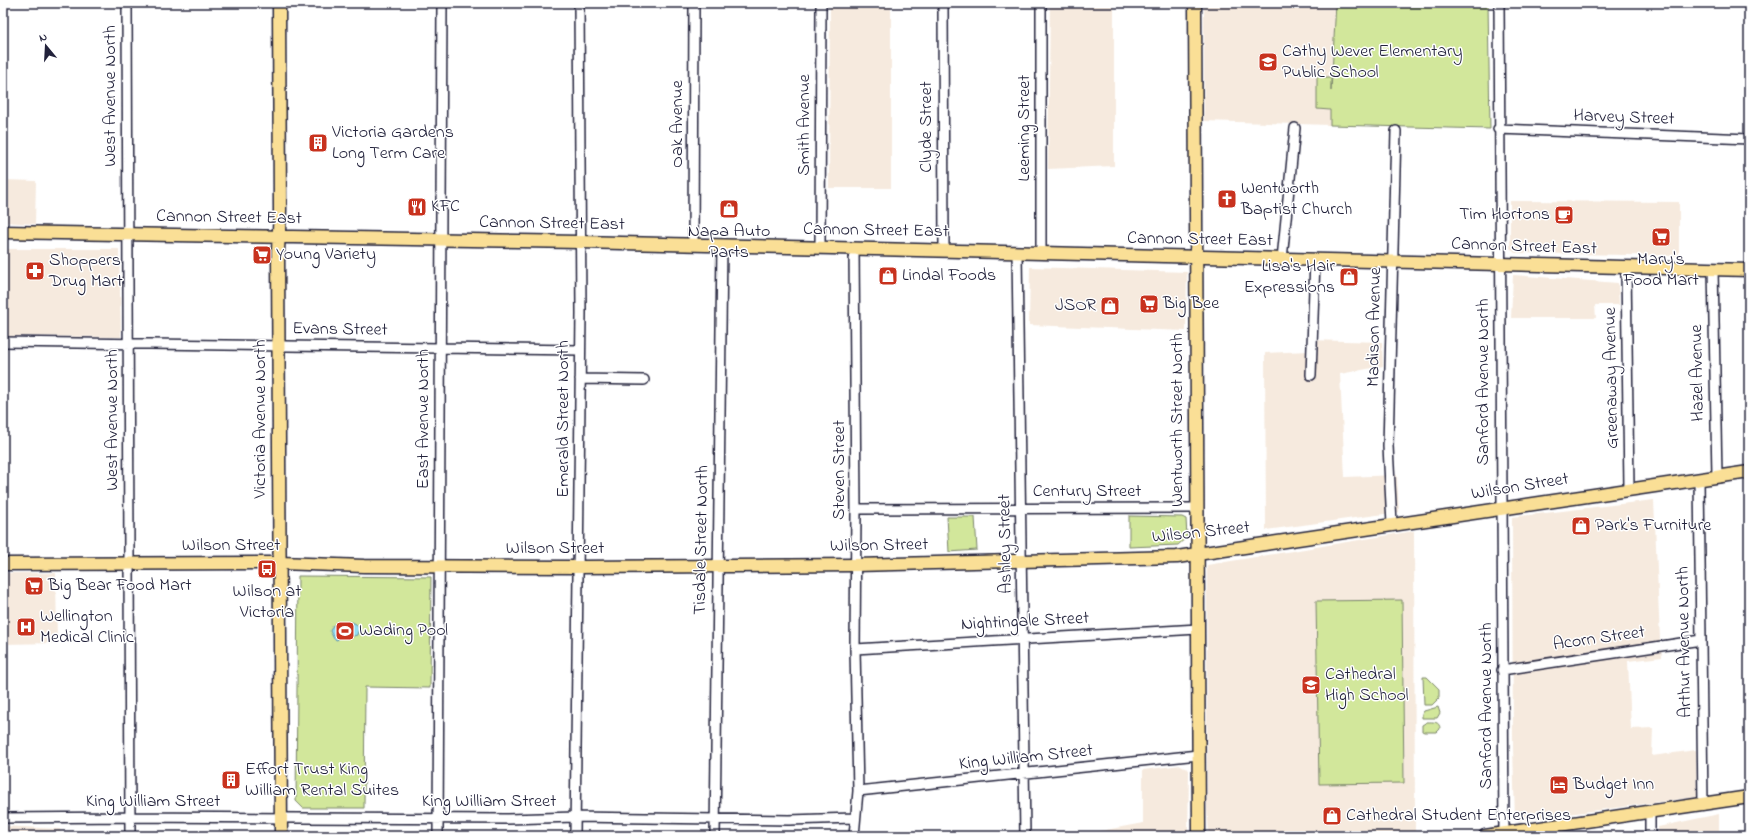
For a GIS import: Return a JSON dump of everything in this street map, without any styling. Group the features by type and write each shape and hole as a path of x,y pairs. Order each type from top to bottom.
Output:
{"main road":[{"name":"Victoria Avenue North","path":"279,3 279,345 282,836"},
{"name":"Wentworth Street North","path":"1194,3 1199,836"},
{"name":"Cannon Street East","path":"3,232 128,233 820,247 1195,258 1749,270"},
{"name":"Wilson Street","path":"3,564 280,563 439,567 579,567 856,565 1177,557 1749,472"},
{"path":"1485,836 1504,835 1749,797"}],"street":[{"name":"West Avenue North","path":"127,3 130,836"},
{"name":"East Avenue North","path":"438,836 442,3"},
{"name":"Emerald Street North","path":"575,836 580,379 579,3"},
{"name":"Oak Avenue","path":"693,245 694,3"},
{"name":"Smith Avenue","path":"820,247 821,3"},
{"name":"Clyde Street","path":"943,3 944,251"},
{"name":"Leeming Street","path":"1041,3 1041,253"},
{"name":"Sanford Avenue North","path":"1499,3 1498,129 1504,835"},
{"path":"1282,260 1295,128"},
{"name":"Harvey Street","path":"1498,129 1749,139"},
{"name":"Madison Avenue","path":"1392,524 1388,446 1396,130"},
{"name":"Tisdale Street North","path":"715,836 714,818 722,245"},
{"name":"Steven Street","path":"854,248 856,509 855,649 858,791 854,818 854,836"},
{"name":"Ashley Street","path":"1018,253 1025,836"},
{"path":"1312,375 1315,260"},
{"name":"Greenaway Avenue","path":"1626,268 1629,489"},
{"name":"Hazel Avenue","path":"1713,269 1717,476"},
{"name":"Evans Street","path":"3,342 580,350"},
{"path":"580,379 644,380"},
{"name":"Arthur Avenue North","path":"1699,479 1703,805"},
{"name":"Century Street","path":"856,509 1197,508"},
{"name":"Nightingale Street","path":"855,649 1022,638 1198,629"},
{"name":"Acorn Street","path":"1502,670 1702,640"},
{"name":"King William Street","path":"858,791 1198,755"},
{"path":"1650,813 1650,836"},
{"name":"King William Street","path":"3,818 130,817 508,819 575,817 789,820 854,818"}],"shaded area":[{"path":"830,3 891,3 891,188 829,188"},
{"path":"1050,3 1114,3 1114,166 1048,169"},
{"name":"Cathy Wever Elementary Public School","path":"1204,3 1336,3 1330,125 1204,121"},
{"path":"3,180 36,181 35,224 3,222"},
{"path":"1510,201 1679,202 1679,256 1515,253 1510,248"},
{"path":"3,249 119,249 121,337 3,336"},
{"path":"1030,267 1187,272 1186,331 1029,325"},
{"path":"1513,275 1618,283 1619,305 1595,305 1596,318 1511,318"},
{"path":"1308,340 1382,342 1383,366 1340,374 1345,477 1397,475 1399,512 1266,530 1265,353 1308,351"},
{"path":"1654,500 1662,657 1628,661 1631,729 1653,728 1652,756 1696,750 1697,797 1515,821 1513,747 1512,517"},
{"name":"Cathedral High School","path":"1414,531 1415,832 1390,836 1209,836 1207,805 1207,565"},
{"path":"3,573 56,573 57,643 3,644"},
{"path":"1181,765 1189,770 1188,836 1074,836 1143,823 1143,770"},
{"path":"1719,814 1719,836 1659,836 1658,827"},
{"path":"3,826 60,829 60,836 3,836"}],"green space":[{"path":"1336,3 1488,3 1490,129 1330,125 1330,110 1317,109 1317,77 1331,77 1331,91"},
{"path":"1129,516 1182,517 1186,519 1187,537 1178,545 1129,547"},
{"path":"947,517 975,517 977,550 949,552"},
{"path":"298,576 431,577 430,688 365,687 364,808 303,808 296,801"},
{"path":"1402,600 1404,783 1319,784 1316,601"},
{"path":"1423,677 1427,677 1439,689 1439,698 1432,705 1424,705"},
{"path":"1438,707 1440,713 1437,718 1422,718 1424,711"},
{"path":"1427,722 1437,723 1440,726 1440,729 1437,732 1422,731 1422,725"}],"water":[{"name":"Wading Pool","path":"352,622 359,628 357,635 342,637 337,640 334,639 330,631 333,625 342,626"}],"place":[{"name":"Cathy Wever Elementary Public School","path":"1268,62"},
{"name":"Victoria Gardens Long Term Care","path":"318,143"},
{"name":"Wentworth Baptist Church","path":"1227,199"},
{"name":"KFC","path":"417,207"},
{"name":"Napa Auto Parts","path":"729,209"},
{"name":"Tim Hortons","path":"1564,215"},
{"name":"Mary's Food Mart","path":"1661,237"},
{"name":"Young Variety","path":"262,255"},
{"name":"Shoppers Drug Mart","path":"35,271"},
{"name":"Lindal Foods","path":"888,276"},
{"name":"Lisa's Hair Expressions","path":"1349,277"},
{"name":"Big Bee","path":"1149,304"},
{"name":"JSOR","path":"1110,306"},
{"name":"Park's Furniture","path":"1581,526"},
{"name":"Wilson at Victoria","path":"267,569"},
{"name":"Big Bear Food Mart","path":"34,586"},
{"name":"Wellington Medical Clinic","path":"26,627"},
{"name":"Wading Pool","path":"345,631"},
{"name":"Cathedral High School","path":"1311,685"},
{"name":"Effort Trust King William Rental Suites","path":"231,780"},
{"name":"Budget Inn","path":"1559,785"},
{"name":"Cathedral Student Enterprises","path":"1332,816"}]}
